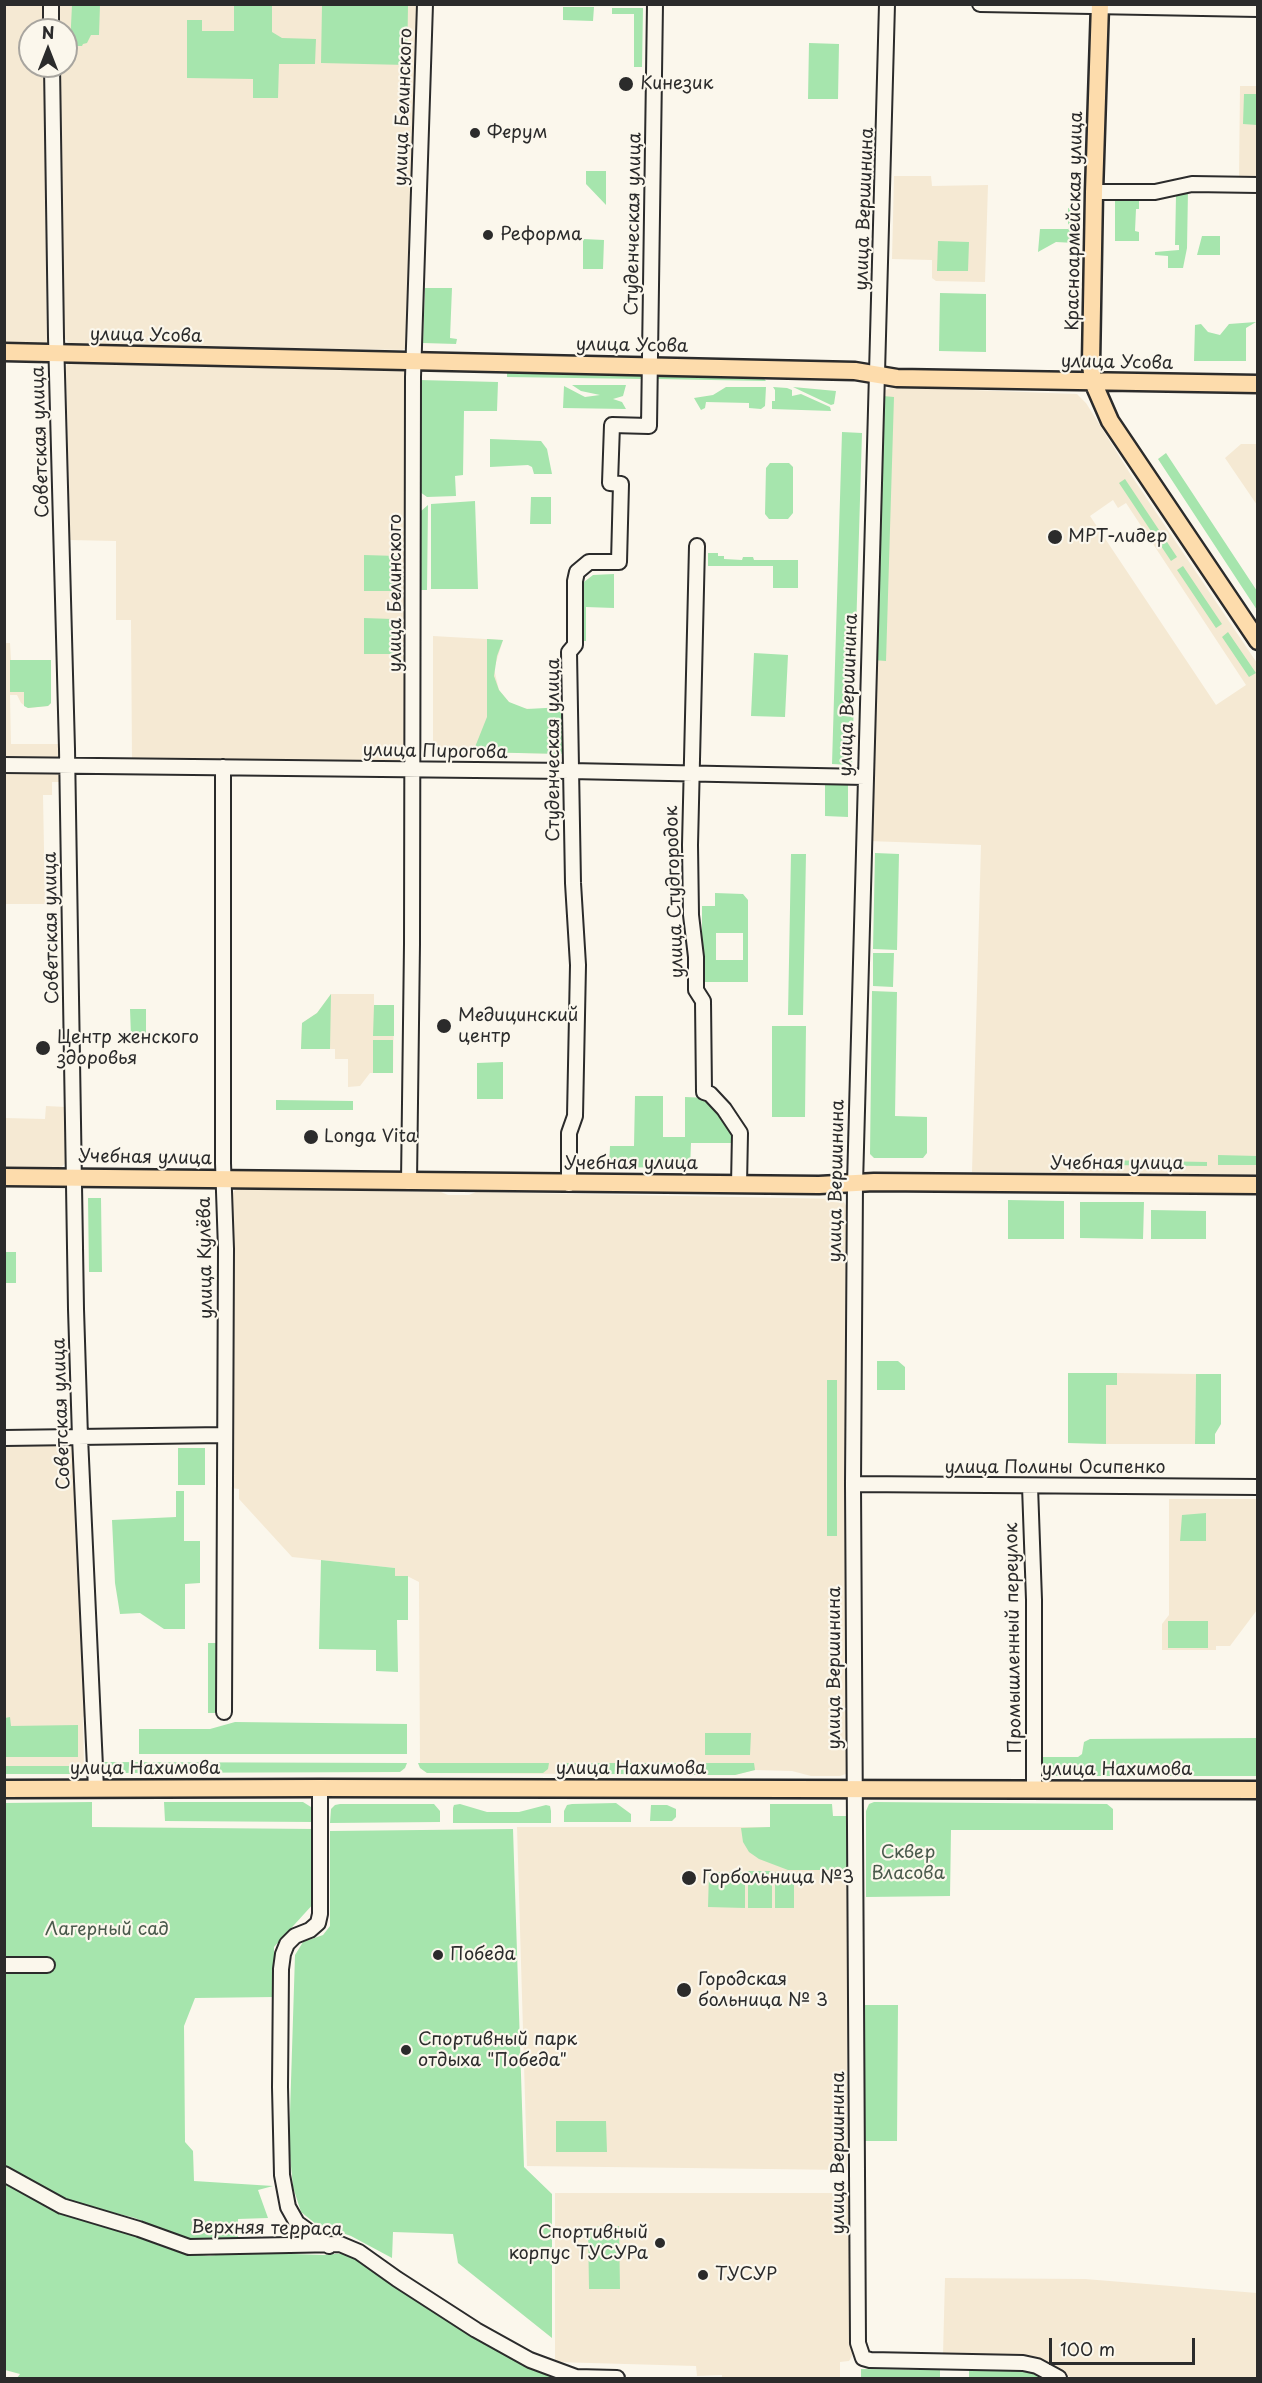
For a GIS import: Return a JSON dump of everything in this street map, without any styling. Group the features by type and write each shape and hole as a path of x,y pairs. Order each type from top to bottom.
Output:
{"main road":[{"name":"Красноармейская улица","path":"1100,5 1094,192 1091,364 1093,382 1098,397 1114,427 1257,641"},
{"name":"улица Усова","path":"4,352 650,365 860,371 897,378 1257,384"},
{"name":"Учебная улица","path":"4,1177 569,1184 1257,1185"},
{"name":"улица Нахимова","path":"4,1789 1257,1790"}],"street":[{"name":"улица Белинского","path":"409,1182 414,359 425,4"},
{"name":"Студенческая улица","path":"569,1184 569,1133 575,1116 578,976 573,883 569,652 575,645 577,572 589,562 619,562 621,484 610,483 612,425 648,426 654,4"},
{"name":"улица Вершинина","path":"887,4 855,1184 853,1485 858,2343 863,2358 878,2361 1023,2362 1037,2366 1059,2379"},
{"path":"980,4 1257,9"},
{"name":"Советская улица","path":"52,78 80,1437 96,1789"},
{"path":"1094,192 1155,192 1192,184 1257,185"},
{"name":"улица Студгородок","path":"697,546 691,774 691,915 696,957 696,990 703,1001 704,1092 710,1094 724,1109 740,1133 739,1185"},
{"name":"улица Пирогова","path":"4,765 570,771 865,777"},
{"name":"улица Кулёва","path":"223,767 223,1179 226,1249 224,1712"},
{"path":"4,1438 225,1435"},
{"name":"улица Полины Осипенко","path":"853,1485 1257,1487"},
{"name":"Промышленный переулок","path":"1030,1486 1034,1600 1034,1789"},
{"path":"320,1788 320,1914 318,1923 310,1930 295,1936 287,1944 283,1954 280,2098 282,2175 288,2207 297,2223 329,2246"},
{"path":"4,1965 46,1965"},
{"name":"Верхняя терраса","path":"4,2174 62,2206 189,2247 340,2244 360,2252 476,2330 530,2360 576,2377 617,2379"}],"shaded area":[{"path":"5,5 43,5 44,18 18,18 18,78 44,78 47,342 41,345 5,344"},
{"path":"56,5 418,5 407,348 402,350 72,344 68,342 64,337 58,78 78,78 78,18 57,18"},
{"path":"1240,86 1257,86 1257,180 1239,179"},
{"path":"894,176 931,176 932,186 988,185 985,282 936,281 932,278 932,260 892,259"},
{"path":"68,360 404,370 406,375 407,643 404,762 402,764 132,761 131,620 116,620 116,541 70,540 66,368"},
{"path":"893,387 1077,394 1086,403 1131,475 1257,663 1257,1176 972,1172 981,845 868,841 884,391","holes":["1113,500 1118,508 1126,503 1246,685 1216,705 1090,516"]},
{"path":"1241,444 1257,444 1257,505 1225,458"},
{"path":"433,636 503,640 494,669 499,690 509,702 520,708 532,709 563,754 433,751"},
{"path":"4,643 10,643 11,660 51,660 51,703 48,706 28,708 21,703 17,695 10,695 11,744 61,744 61,782 52,782 52,795 43,795 45,904 5,904"},
{"path":"331,994 374,994 374,1005 394,1005 393,1073 370,1073 360,1086 348,1087 348,1059 335,1059 335,1049 301,1049 302,1023 317,1013"},
{"path":"46,1106 66,1107 66,1163 60,1168 5,1168 5,1118 45,1119"},
{"path":"237,1189 441,1192 448,1195 469,1195 476,1192 842,1199 847,1207 846,1774 811,1776 792,1771 755,1770 735,1775 427,1773 420,1768 419,1582 407,1576 395,1576 395,1568 292,1557 239,1499 239,1489 230,1488 231,1201 232,1193"},
{"path":"1117,1373 1196,1374 1195,1444 1106,1444 1106,1385 1117,1385"},
{"path":"70,1441 75,1444 87,1715 83,1717 84,1768 78,1774 5,1774 4,1443"},
{"path":"1169,1499 1257,1499 1257,1610 1230,1646 1216,1646 1216,1650 1162,1650 1162,1624 1169,1615"},
{"name":"Городская больница № 3","path":"517,1827 847,1827 847,2170 527,2166"},
{"name":"ТУСУР","path":"555,2193 852,2193 852,2356 849,2361 840,2362 840,2378 722,2378 722,2375 697,2376 696,2366 555,2362"},
{"path":"945,2278 1085,2279 1257,2293 1257,2378 1072,2378 1043,2361 1026,2355 943,2355"}],"green space":[{"path":"72,5 100,5 99,35 91,35 87,43 78,46 78,18 71,18"},
{"path":"234,5 272,5 272,32 282,38 316,39 315,64 279,64 278,98 253,98 253,79 187,78 187,20 202,20 202,31 234,31"},
{"path":"322,5 408,6 407,65 321,63"},
{"path":"563,7 594,7 593,21 563,20"},
{"path":"612,8 643,8 642,67 634,67 634,14 612,14"},
{"path":"809,43 839,44 838,99 808,99"},
{"path":"1244,94 1257,94 1257,125 1243,124"},
{"path":"586,171 606,171 606,205 586,184"},
{"path":"1179,190 1188,190 1187,248 1183,268 1168,268 1168,256 1155,255 1155,252 1179,250 1179,245 1175,245 1176,196"},
{"path":"1115,198 1139,199 1135,231 1139,232 1139,241 1115,241"},
{"path":"1068,208 1075,208 1075,243 1056,242 1038,252 1040,229 1068,229"},
{"path":"1202,236 1220,236 1220,255 1197,255"},
{"path":"583,239 604,240 603,269 583,269"},
{"path":"938,241 969,242 968,271 937,271"},
{"path":"425,288 452,288 450,338 457,339 456,344 423,343"},
{"path":"940,293 986,294 986,352 939,351"},
{"path":"1256,322 1246,328 1246,361 1194,361 1195,325 1201,324 1208,332 1220,335 1229,324"},
{"path":"507,371 642,373 644,379 507,377"},
{"path":"657,374 762,376 766,381 656,379"},
{"path":"419,380 498,382 497,411 464,411 463,475 455,476 456,496 427,497 420,492"},
{"path":"572,385 626,385 623,396 613,399 622,402 626,409 563,408 564,386 585,397 600,395 581,391"},
{"path":"726,387 766,387 765,406 761,409 749,408 749,403 706,402 705,408 701,410 694,398 713,395"},
{"path":"773,387 792,390 792,396 801,394 830,407 831,411 772,409 772,401 775,401"},
{"path":"793,387 836,391 834,404 831,405"},
{"path":"883,396 894,397 886,661 873,660"},
{"path":"842,432 862,433 852,765 832,764"},
{"path":"490,439 541,441 547,449 552,474 534,474 532,467 528,465 490,467"},
{"path":"1166,453 1257,591 1257,610 1158,459"},
{"path":"770,463 789,463 793,467 793,513 788,519 769,519 765,514 766,468"},
{"path":"1125,479 1177,557 1171,561 1119,483"},
{"path":"531,497 551,497 551,524 530,524"},
{"path":"475,501 478,589 431,589 431,504"},
{"path":"428,505 427,590 421,590 421,511"},
{"path":"708,553 718,553 718,556 724,556 724,559 742,560 743,557 753,557 754,560 798,560 798,588 773,588 773,566 708,566"},
{"path":"364,555 397,556 397,586 392,591 364,591"},
{"path":"1183,566 1222,624 1216,628 1177,570"},
{"path":"614,574 614,608 586,607 586,641 579,641 580,585 593,575"},
{"path":"364,618 392,619 396,622 396,654 364,654"},
{"path":"1228,632 1256,673 1249,677 1222,637"},
{"path":"487,639 503,640 497,656 494,676 499,690 509,702 527,709 564,707 563,754 473,752 487,717"},
{"path":"754,653 788,655 785,717 751,716"},
{"path":"10,660 51,660 51,703 48,706 28,708 24,706 24,692 10,692"},
{"path":"825,785 848,785 848,817 825,816"},
{"path":"875,853 899,854 897,950 873,949"},
{"path":"791,854 806,854 803,1015 788,1015"},
{"path":"715,893 743,894 748,900 748,982 702,982 702,906 715,906","holes":["716,933 743,933 743,960 716,960"]},
{"path":"873,953 894,953 893,987 873,986"},
{"path":"872,991 897,992 895,1116 927,1117 927,1153 923,1158 874,1158 870,1154"},
{"path":"331,994 330,1049 301,1049 302,1023 317,1013"},
{"path":"374,1005 394,1005 394,1036 373,1036"},
{"path":"130,1009 146,1009 146,1036 131,1036"},
{"path":"772,1026 806,1026 805,1117 772,1117"},
{"path":"373,1040 393,1040 393,1073 373,1073"},
{"path":"503,1062 503,1099 477,1099 477,1063"},
{"path":"635,1096 663,1096 663,1137 685,1137 685,1097 708,1098 734,1132 736,1143 691,1143 690,1168 609,1167 610,1146 634,1146"},
{"path":"276,1100 353,1101 353,1110 276,1110"},
{"path":"1218,1155 1257,1156 1257,1165 1218,1165"},
{"path":"1099,1160 1207,1162 1207,1166 1099,1165"},
{"path":"88,1198 101,1198 102,1272 89,1272"},
{"path":"1008,1200 1064,1201 1064,1239 1008,1239"},
{"path":"1080,1202 1144,1202 1143,1239 1080,1238"},
{"path":"1151,1210 1206,1211 1206,1239 1151,1239"},
{"path":"5,1252 16,1252 16,1283 5,1283"},
{"path":"877,1361 898,1361 905,1367 905,1390 877,1390"},
{"path":"1068,1373 1117,1373 1117,1385 1106,1385 1106,1444 1068,1443"},
{"path":"1196,1374 1221,1374 1221,1424 1215,1434 1215,1444 1195,1444"},
{"path":"827,1380 837,1380 837,1536 827,1536"},
{"path":"178,1448 205,1448 205,1485 178,1485"},
{"path":"176,1491 184,1491 184,1541 200,1541 200,1583 185,1584 185,1629 164,1629 140,1613 120,1614 115,1583 112,1520 176,1517"},
{"path":"1206,1513 1206,1541 1180,1541 1182,1515"},
{"path":"321,1560 395,1568 395,1576 408,1576 408,1620 397,1620 398,1672 376,1671 376,1650 319,1649"},
{"path":"1168,1621 1208,1621 1208,1648 1168,1648"},
{"path":"208,1643 220,1643 220,1713 208,1713"},
{"path":"10,1717 11,1726 78,1725 78,1757 5,1757 5,1718"},
{"path":"235,1722 407,1724 407,1754 139,1754 139,1729 210,1729"},
{"path":"705,1733 751,1733 750,1755 705,1755"},
{"path":"1257,1738 1257,1776 1040,1776 1040,1757 1078,1757 1082,1754 1084,1742 1090,1739"},
{"path":"104,1762 407,1763 400,1772 116,1773 108,1770"},
{"path":"418,1763 549,1763 548,1769 543,1773 427,1773 420,1768"},
{"path":"560,1763 680,1763 678,1772 675,1774 564,1774"},
{"path":"692,1763 754,1763 755,1770 735,1775 694,1775"},
{"path":"5,1766 84,1766 84,1768 78,1774 5,1774"},
{"name":"Лагерный сад","path":"92,1802 92,1827 314,1829 315,1902 274,1947 274,1997 195,1998 184,2026 185,2142 193,2151 194,2181 273,2186 258,2190 268,2218 238,2219 238,2241 191,2241 135,2218 63,2200 5,2169 5,1803"},
{"path":"164,1802 303,1802 311,1807 314,1822 165,1821"},
{"name":"Сквер Власова","path":"874,1802 1107,1804 1113,1809 1113,1830 951,1830 950,1896 866,1897 866,1811 869,1804"},
{"path":"616,1803 631,1814 631,1822 564,1822 564,1811 567,1805"},
{"path":"340,1804 434,1804 440,1811 440,1822 330,1823 331,1809"},
{"path":"460,1804 487,1812 519,1812 546,1805 550,1806 551,1823 453,1823 454,1805"},
{"path":"770,1804 832,1804 833,1816 847,1816 847,1870 788,1870 759,1859 749,1852 743,1842 741,1828 770,1827"},
{"path":"651,1805 667,1805 676,1809 676,1817 672,1821 650,1821"},
{"name":"Спортивный парк отдыха \"Победа\"","path":"513,1829 524,2167 552,2194 552,2338 458,2263 453,2234 393,2232 392,2258 351,2236 316,2224 301,2212 293,2187 289,2145 295,1955 303,1942 323,1935 330,1926 330,1831"},
{"path":"748,1871 772,1871 772,1908 748,1908"},
{"path":"709,1872 745,1872 745,1908 708,1907"},
{"path":"775,1872 794,1878 794,1908 775,1908"},
{"path":"860,2005 898,2005 897,2141 860,2141"},
{"path":"556,2121 606,2121 607,2152 556,2152"},
{"path":"5,2179 159,2244 194,2254 209,2256 236,2252 323,2255 346,2253 487,2343 523,2364 557,2378 17,2378 20,2374 5,2370"},
{"path":"619,2226 620,2289 589,2289 588,2227"},
{"path":"861,2369 940,2370 940,2378 861,2378"},
{"path":"969,2370 1027,2371 1042,2378 969,2378"}],"tram line":[{"path":"1232,4 1258,5"}],"place":[{"name":"Кинезик","path":"626,84"},
{"name":"Ферум","path":"475,133"},
{"name":"Реформа","path":"488,235"},
{"name":"МРТ-лидер","path":"1055,537"},
{"name":"Медицинский центр","path":"444,1026"},
{"name":"Центр женского здоровья","path":"43,1048"},
{"name":"Longa Vita","path":"311,1137"},
{"name":"Горбольница №3","path":"689,1878"},
{"name":"Победа","path":"438,1955"},
{"name":"Городская больница № 3","path":"684,1990"},
{"name":"Спортивный парк отдыха \"Победа\"","path":"406,2050"},
{"name":"Спортивный корпус ТУСУРа","path":"660,2243"},
{"name":"ТУСУР","path":"703,2275"}]}
